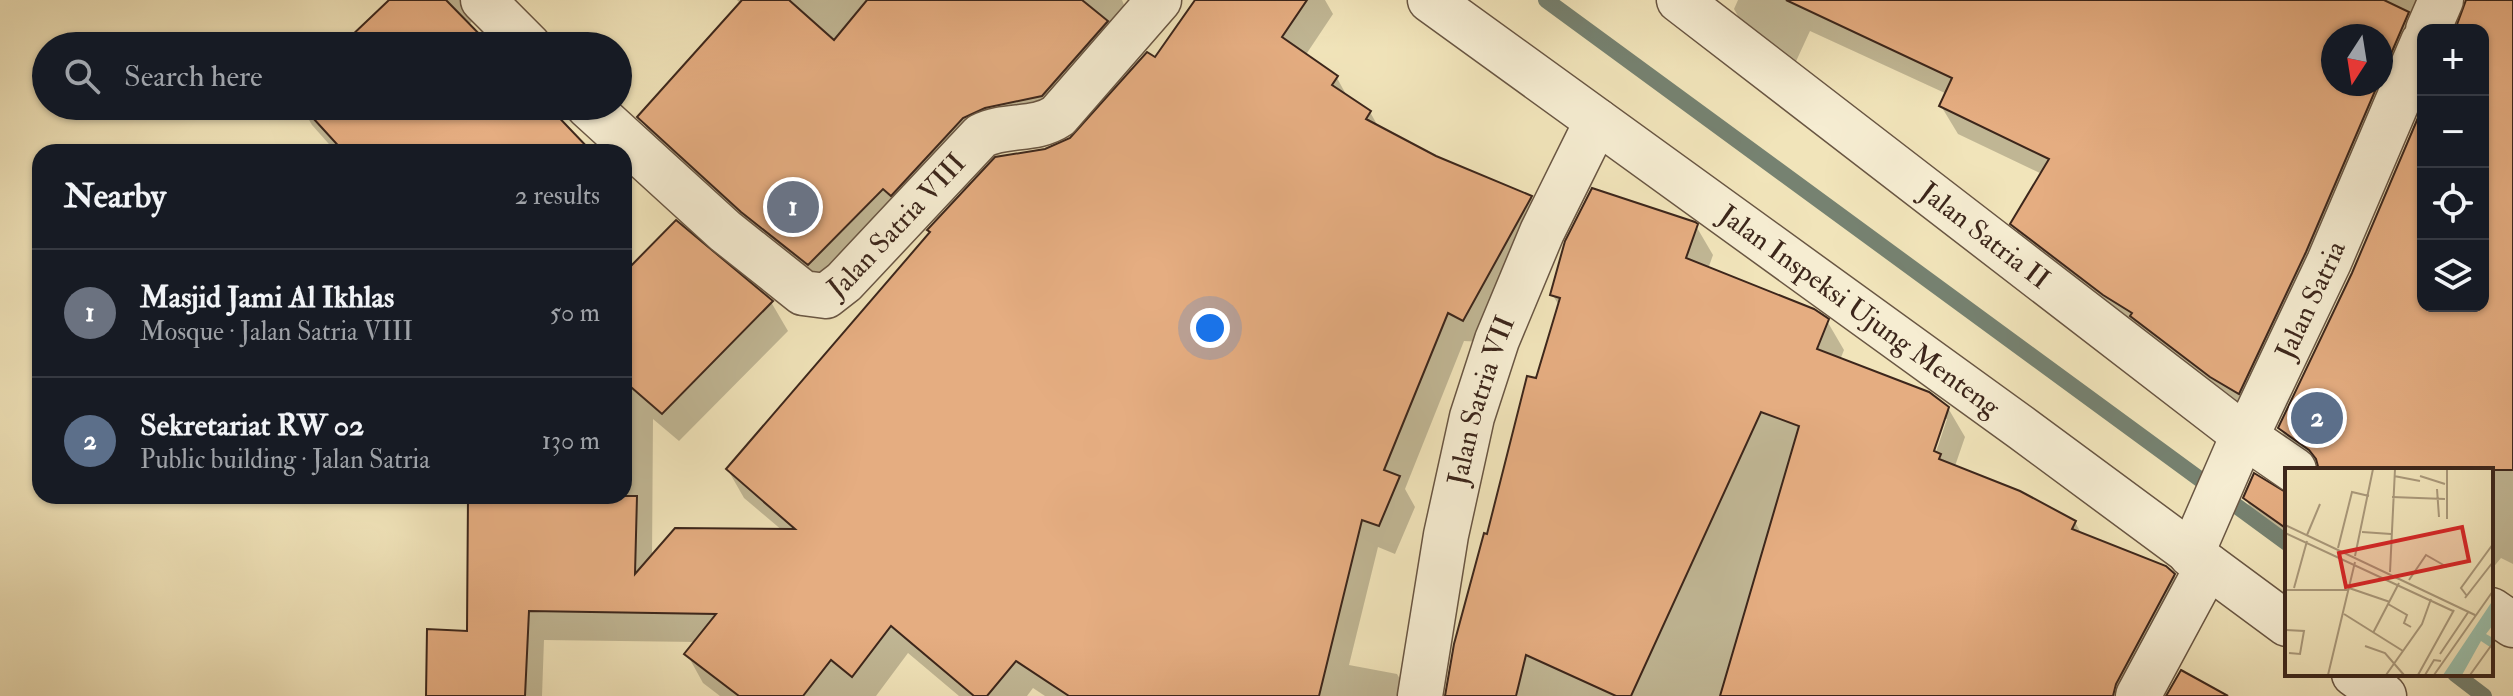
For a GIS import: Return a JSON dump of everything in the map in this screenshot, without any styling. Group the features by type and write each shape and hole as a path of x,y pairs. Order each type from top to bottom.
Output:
{"street":[{"path":"483,0 515,32"},
{"name":"Jalan Satria VIII","path":"632,146 725,231 803,293 826,296 844,282 981,136 995,128 1046,124 1058,116 1159,0"},
{"name":"Jalan Inspeksi Ujung Menteng","path":"1430,0 2198,554 2285,622"},
{"name":"Jalan Satria II","path":"1679,0 2242,443 2290,468"},
{"path":"2431,24 2441,0"},
{"name":"Jalan Satria","path":"2138,696 2242,443 2329,262 2417,56"},
{"name":"Jalan Satria VIII","path":"603,120 630,144"},
{"name":"Jalan Satria VII","path":"1420,696 1446,535 1472,417 1497,340 1542,232 1597,121"},
{"path":"2493,611 2513,625"},
{"path":"2357,676 2384,696"}],"building":[{"path":"389,0 446,0 477,32 355,32"},
{"path":"742,0 789,0 834,40 867,0 1082,0 1108,21 1042,96 985,108 963,118 891,196 883,189 808,265 741,212 637,117"},
{"path":"1195,0 1307,0 1282,37 1338,76 1332,85 1371,111 1366,119 1436,156 1532,196 1463,321 1448,313 1384,470 1400,476 1379,526 1362,520 1319,696 1069,696 1016,661 987,696 974,696 891,626 852,677 831,660 803,696 739,696 684,654 716,614 529,611 525,696 426,696 427,629 467,631 468,504 632,504 632,496 637,496 635,574 675,528 795,529 726,469 930,232 927,230 995,157 1045,149 1070,138 1147,52 1155,57"},
{"path":"1786,0 2384,0 2409,12 2393,49 2393,24 2321,24 2321,96 2373,96 2306,252 2239,394 2210,377 2130,316 2132,313 2103,295 2010,224 2049,159 1939,106 1952,78"},
{"path":"2466,0 2513,0 2513,470 2318,468 2309,450 2278,428 2352,273 2417,120 2417,312 2489,312 2489,24 2457,24"},
{"path":"315,120 561,120 584,144 337,144"},
{"path":"1592,188 1695,222 1698,224 1686,258 1814,309 1829,319 1817,349 1929,392 1949,407 1934,451 1941,454 1939,459 2020,491 2076,521 2072,529 2166,566 2175,574 2116,684 2113,696 1720,696 1799,426 1761,412 1631,696 1616,696 1526,655 1516,696 1445,696 1454,644 1484,533 1487,534 1527,376 1536,378 1560,298 1550,295 1565,241"},
{"path":"676,220 773,301 662,414 632,388 632,265"},
{"path":"2254,473 2285,492 2285,528 2243,498"},
{"path":"2181,670 2228,696 2166,696"}],"waterway":[{"path":"1546,0 2285,542"},
{"path":"2458,676 2484,696"}],"place":[{"name":"Masjid Jami Al Ikhlas","path":"793,207"},
{"name":"Sekretariat RW 02","path":"2317,418"}]}
